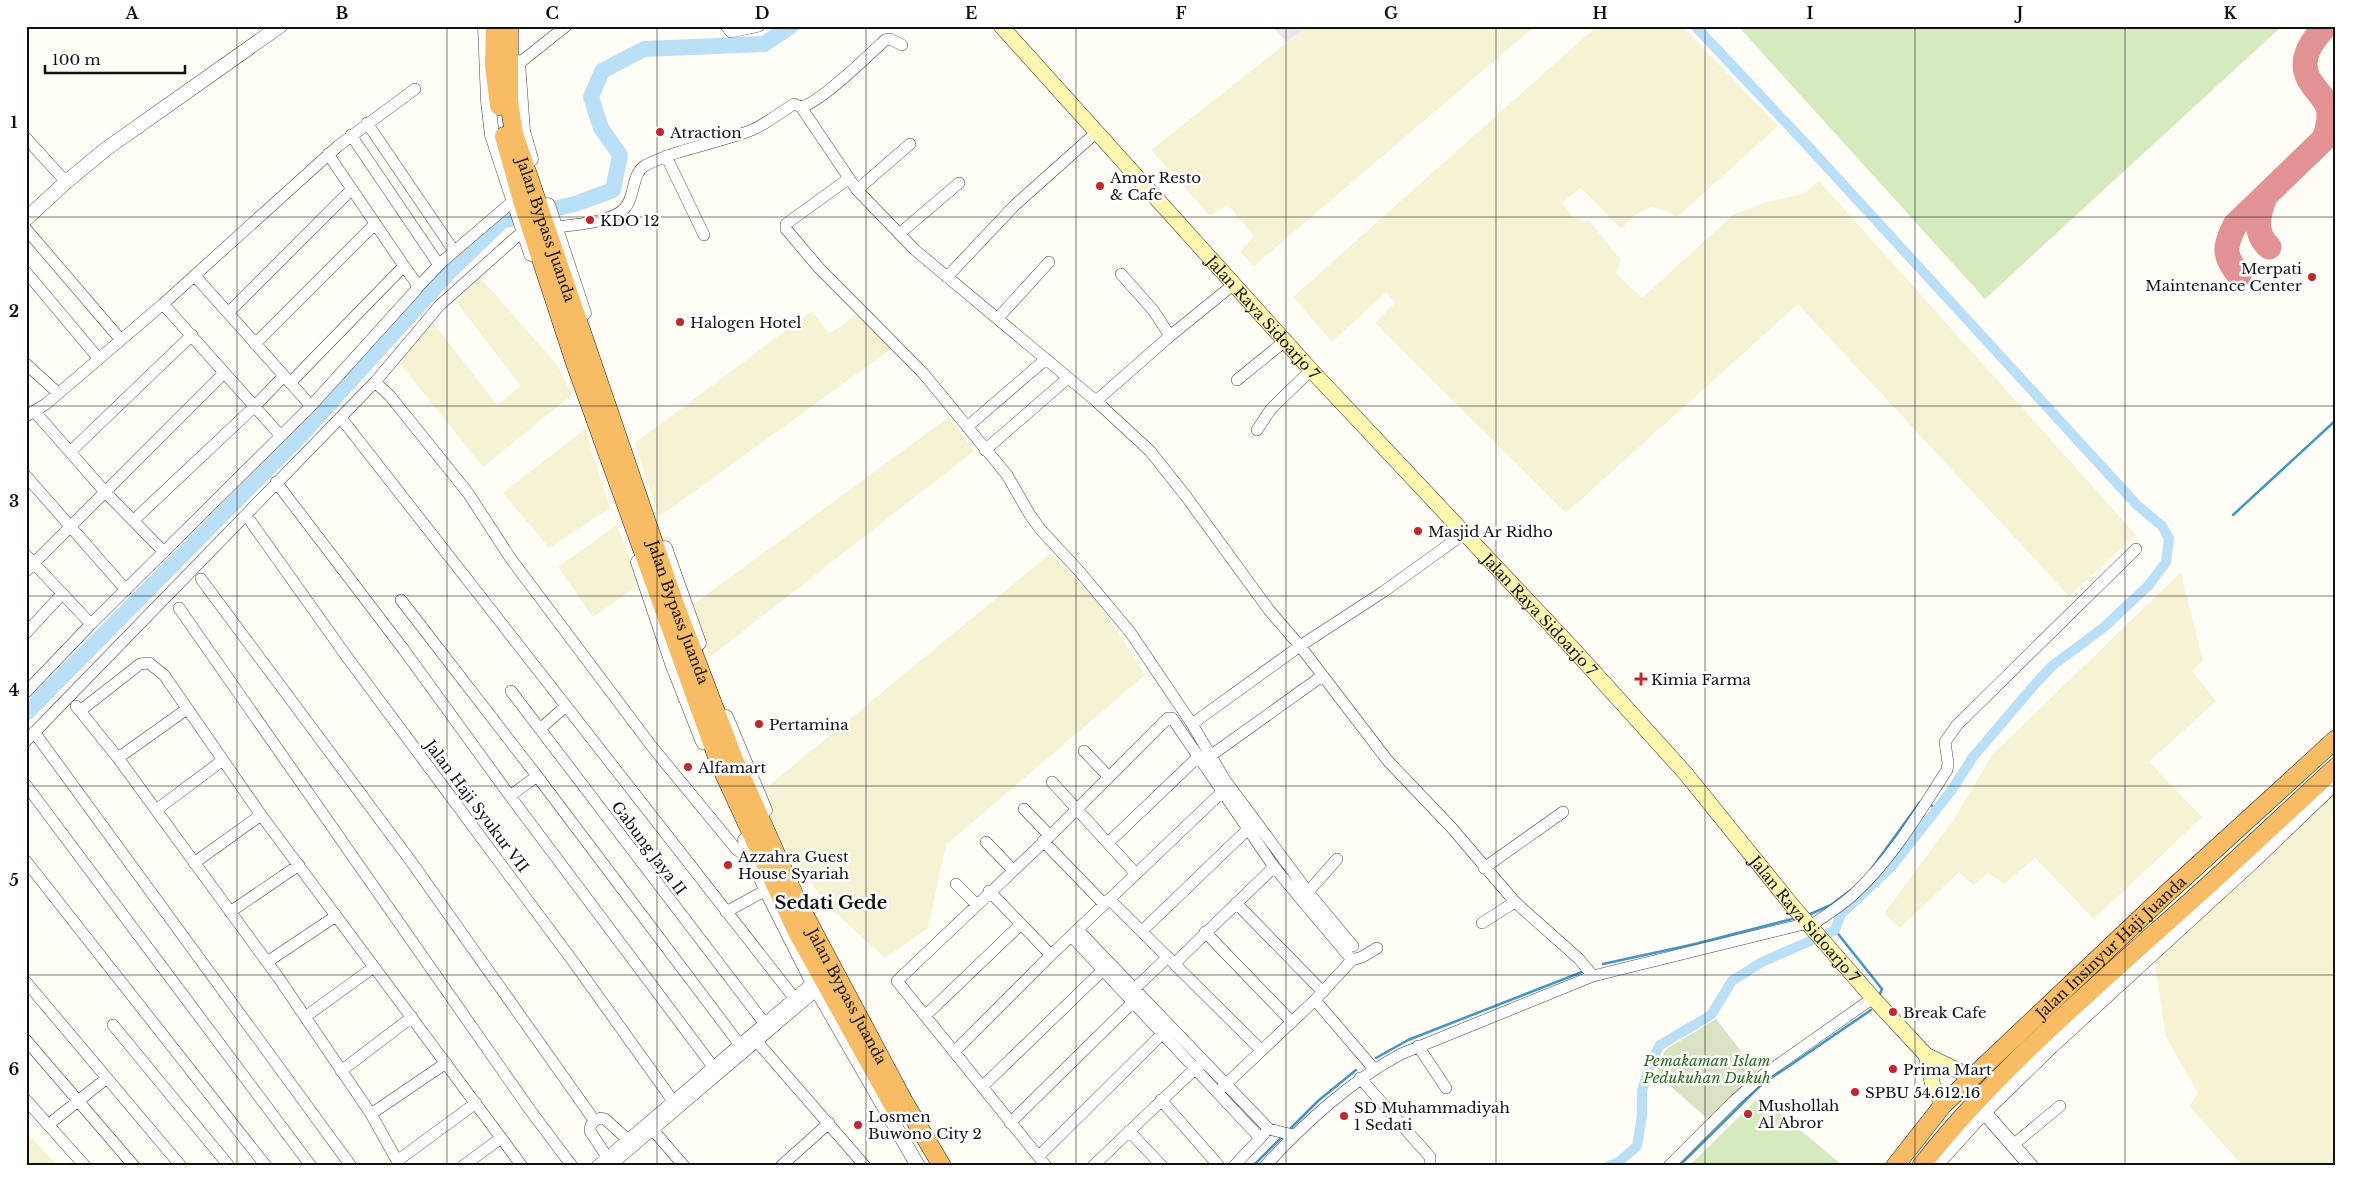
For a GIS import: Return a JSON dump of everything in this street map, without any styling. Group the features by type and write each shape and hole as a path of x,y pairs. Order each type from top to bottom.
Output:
{"highway":[{"name":"Jalan Bypass Juanda","path":"495,26 494,65 502,130 531,204"},
{"name":"Jalan Bypass Juanda","path":"509,26 514,61 509,101 514,134 531,204 668,604 786,880 821,980 871,1077 928,1166"},
{"name":"Jalan Insinyur Haji Juanda","path":"1895,1166 1943,1104 2164,896 2336,739"},
{"name":"Jalan Insinyur Haji Juanda","path":"1931,1161 1976,1100 2046,1040 2178,913 2336,767"},
{"path":"2164,896 2178,913"},
{"name":"Jalan Bypass Juanda","path":"821,980 849,993 911,1106 946,1165"}],"main road":[{"name":"Jalan Raya Sidoarjo 7","path":"1001,26 1098,131 1311,370 1465,533 1686,774 1809,925 1873,998 1926,1055 1972,1077"},
{"path":"1926,1055 1933,1086 1943,1104"}],"street":[{"path":"26,219 66,182 106,149 280,26"},
{"path":"486,26 488,101 492,135 531,204 575,334"},
{"path":"514,61 518,26"},
{"path":"514,61 566,26"},
{"path":"726,26 731,32 760,26"},
{"path":"800,108 809,104 852,71 885,40 890,39 902,45"},
{"path":"164,552 106,493 70,452 31,414 58,394 195,276 328,154 415,89"},
{"path":"351,1166 30,736 276,482 341,418 375,382 440,305 538,227 606,218 620,212 631,199 639,170 687,148 753,129 794,104 800,108 848,179 900,234 947,277 1096,401 1154,456 1185,495 1269,610 1300,646 1388,760 1451,827 1484,868 1515,902 1579,959 1593,976"},
{"path":"367,123 454,251"},
{"path":"947,277 1021,199 1098,131"},
{"path":"351,135 439,265"},
{"path":"26,138 66,182"},
{"path":"857,190 910,144"},
{"path":"328,154 417,284 417,288"},
{"path":"666,156 704,235"},
{"path":"848,179 786,224 786,229 819,268 923,373 1007,475 1041,530 1079,571 1130,632 1192,724 1205,758 1222,792 1247,830 1274,867 1352,960"},
{"path":"900,234 959,183"},
{"path":"228,313 352,189"},
{"path":"26,692 91,624 311,406 439,265 454,251 531,204"},
{"path":"255,344 375,224"},
{"path":"26,229 121,340"},
{"path":"998,318 1049,262"},
{"path":"134,520 254,407 287,379 404,266"},
{"path":"26,272 99,359"},
{"path":"1121,274 1153,310 1170,336"},
{"path":"195,276 311,406"},
{"path":"1096,401 1170,336 1234,284"},
{"path":"163,304 280,435"},
{"path":"70,452 192,335"},
{"path":"1237,380 1285,340"},
{"path":"967,427 1046,359"},
{"path":"26,364 58,394"},
{"path":"1257,430 1271,409 1311,370"},
{"path":"91,624 29,564 106,493 224,373"},
{"path":"986,450 1068,378"},
{"path":"375,382 400,409 468,493 542,601 699,807 736,850 745,855 752,855"},
{"path":"341,418 795,998"},
{"path":"26,476 126,590"},
{"path":"276,482 404,650 510,796 714,1068"},
{"name":"Jalan Haji Syukur VII","path":"251,522 347,657 575,964 675,1105"},
{"path":"1192,724 1300,646 1383,592 1465,533"},
{"path":"1264,1166 1291,1134 1360,1078 1418,1046 1593,976 1809,925 1853,895 1883,863 1925,804 1948,767 1945,748 1947,737 2136,549"},
{"path":"201,578 410,860 594,1120"},
{"path":"26,633 62,594"},
{"path":"401,600 537,776 740,1046"},
{"path":"668,604 673,666 713,768 766,890 821,980"},
{"path":"668,604 722,708 780,847 849,993"},
{"path":"179,608 530,1110 572,1166"},
{"path":"80,711 145,662 164,674 261,815 522,1166"},
{"path":"1108,844 1205,758 1322,676"},
{"name":"Gabung Jaya II","path":"511,691 765,1024"},
{"path":"69,696 118,758 267,962 370,1114 399,1163 476,1103"},
{"path":"540,729 566,706"},
{"path":"118,758 187,708"},
{"path":"1046,1166 897,981 977,905 989,891 1047,839 1170,718 1226,780 1308,892 1352,946"},
{"path":"1084,751 1109,777"},
{"path":"156,810 223,760"},
{"path":"510,796 537,776"},
{"path":"1052,782 1136,874"},
{"name":"Jalan Insinyur Haji Juanda","path":"1931,1161 1984,1112 2046,1040 2248,866 2336,782"},
{"path":"26,785 311,1166"},
{"path":"954,1052 1051,955 1222,792"},
{"path":"1024,809 1047,839 1107,902 1142,931 1261,1050"},
{"path":"1484,868 1564,812"},
{"path":"194,863 261,815"},
{"path":"1142,931 1247,830"},
{"path":"986,842 1013,870"},
{"path":"1308,892 1337,859"},
{"path":"26,861 266,1166"},
{"path":"230,912 298,865"},
{"path":"1010,1123 1131,996 1205,932 1274,867"},
{"path":"956,884 977,905"},
{"path":"726,912 766,890"},
{"path":"989,891 1051,955"},
{"path":"1482,923 1515,902"},
{"path":"1236,903 1319,996 1374,1069"},
{"path":"267,962 336,916"},
{"path":"925,1016 1021,924"},
{"path":"1205,932 1292,1022"},
{"path":"1074,933 1103,970 1200,1064 1218,1092 1260,1138"},
{"path":"1074,933 1131,996 1162,1034 1227,1083 1273,1130 1291,1134"},
{"path":"1218,1092 1319,996 1352,960 1362,957 1376,948"},
{"path":"305,1017 374,967"},
{"path":"982,1087 1103,970"},
{"path":"608,1162 627,1139 675,1105 821,980"},
{"path":"597,1166 608,1162 653,1130 675,1105 714,1068 740,1046 754,1038 765,1024 795,998 821,980"},
{"path":"26,982 181,1166"},
{"path":"1669,1166 1762,1076 1873,998"},
{"path":"341,1071 412,1018"},
{"path":"113,1025 229,1166"},
{"path":"1039,1156 1162,1034"},
{"path":"754,1038 829,1122 865,1166"},
{"path":"26,1040 134,1166"},
{"path":"1418,1046 1446,1088"},
{"path":"370,1114 446,1064"},
{"path":"1096,1164 1200,1064"},
{"path":"871,1077 918,1166"},
{"path":"48,1125 107,1078"},
{"path":"1360,1078 1430,1157 1430,1166"},
{"path":"26,1100 85,1166"},
{"path":"1162,1100 1219,1166"},
{"path":"2013,1145 2060,1106"},
{"path":"1984,1112 2031,1166"},
{"path":"608,1162 590,1131 590,1126 594,1120 605,1119 627,1139"},
{"path":"781,1166 829,1122"},
{"path":"653,1130 684,1166"},
{"path":"1234,1166 1260,1138 1273,1130"},
{"path":"1129,1131 1162,1166"},
{"path":"463,1166 500,1138"}],"shaded area":[{"path":"1272,26 1308,26 1287,42"},
{"path":"1308,26 1535,26 1254,266 1240,252 1254,236 1228,205 1210,216 1151,150"},
{"path":"1597,26 1682,26 1778,126 1677,217 1664,210 1651,207 1635,215 1621,229 1581,188 1562,203 1572,216 1586,222 1588,219 1621,260 1616,273 1642,298 1733,215 1767,202 1805,193 1819,181 2136,535 2069,596 1798,304 1566,513 1375,323 1395,303 1386,292 1332,342 1293,297"},
{"path":"478,275 558,366 572,395 483,467 397,360 430,319 497,405 521,386 457,303"},
{"path":"812,311 829,334 858,314 891,349 659,517 635,443"},
{"path":"949,417 974,451 710,657 691,606"},
{"path":"585,429 610,508 549,548 503,493"},
{"path":"617,525 639,585 593,617 558,567"},
{"path":"1051,553 1098,602 1145,675 946,845 928,928 885,958 829,907 786,849 760,793"},
{"path":"2181,572 2203,661 2192,671 2216,701 2149,762 2202,817 2094,919 2035,858 2004,884 1988,873 1973,885 1959,872 1900,928 1884,914 1956,816 1992,755"},
{"path":"2336,791 2336,1166 2243,1166 2189,1106 2198,1093 2166,1037 2154,958"},
{"path":"26,1132 58,1166 26,1166"}],"green space":[{"path":"1738,26 2282,26 1985,299"},
{"name":"Pemakaman Islam Pedukuhan Dukuh","path":"1716,1019 1758,1073 1708,1119 1656,1074 1665,1050"},
{"path":"1760,1096 1843,1166 1689,1166"}],"waterway":[{"path":"26,713 303,433 449,272 502,221 575,204 613,190 620,155 601,128 591,97 602,71 644,49 764,44 791,26"},
{"path":"1609,1166 1619,1162 1637,1146 1642,1115 1642,1091 1650,1064 1660,1045 1711,1015 1732,981 1762,962 1835,930 1841,914 1892,866 1951,791 1973,757 2036,683 2052,666 2103,628 2148,586 2166,562 2169,538 2162,526 2137,505 1806,144 1695,26"},
{"path":"2233,515 2336,420"},
{"path":"1872,868 1920,802"},
{"path":"1929,804 1937,809"},
{"path":"1808,915 1831,905 1851,890"},
{"path":"1603,964 1695,944 1796,918"},
{"path":"1835,930 1882,989 1880,994"},
{"path":"1376,1058 1408,1040 1582,972"},
{"path":"1679,1166 1761,1085 1871,1010"},
{"path":"1289,1130 1318,1101 1356,1070"},
{"path":"1253,1166 1282,1137"}],"taxiway":[{"path":"2239,275 2230,262 2227,251 2227,245 2235,225 2324,139 2329,123 2328,107 2309,80 2305,61 2309,48 2326,26"},
{"path":"2265,197 2258,223 2261,235 2269,247"}],"place":[{"name":"Atraction","path":"660,132"},
{"name":"Amor Resto & Cafe","path":"1100,186"},
{"name":"KDO 12","path":"590,220"},
{"name":"Merpati Maintenance Center","path":"2312,277"},
{"name":"Halogen Hotel","path":"680,322"},
{"name":"Masjid Ar Ridho","path":"1418,531"},
{"name":"Kimia Farma","path":"1641,679"},
{"name":"Pertamina","path":"759,724"},
{"name":"Alfamart","path":"688,767"},
{"name":"Azzahra Guest House Syariah","path":"728,865"},
{"name":"Break Cafe","path":"1893,1012"},
{"name":"Prima Mart","path":"1893,1069"},
{"name":"SPBU 54.612.16","path":"1855,1092"},
{"name":"Mushollah Al Abror","path":"1748,1114"},
{"name":"SD Muhammadiyah 1 Sedati","path":"1344,1116"},
{"name":"Losmen Buwono City 2","path":"858,1125"}],"district":[{"name":"Sedati Gede","path":"831,903"}]}
